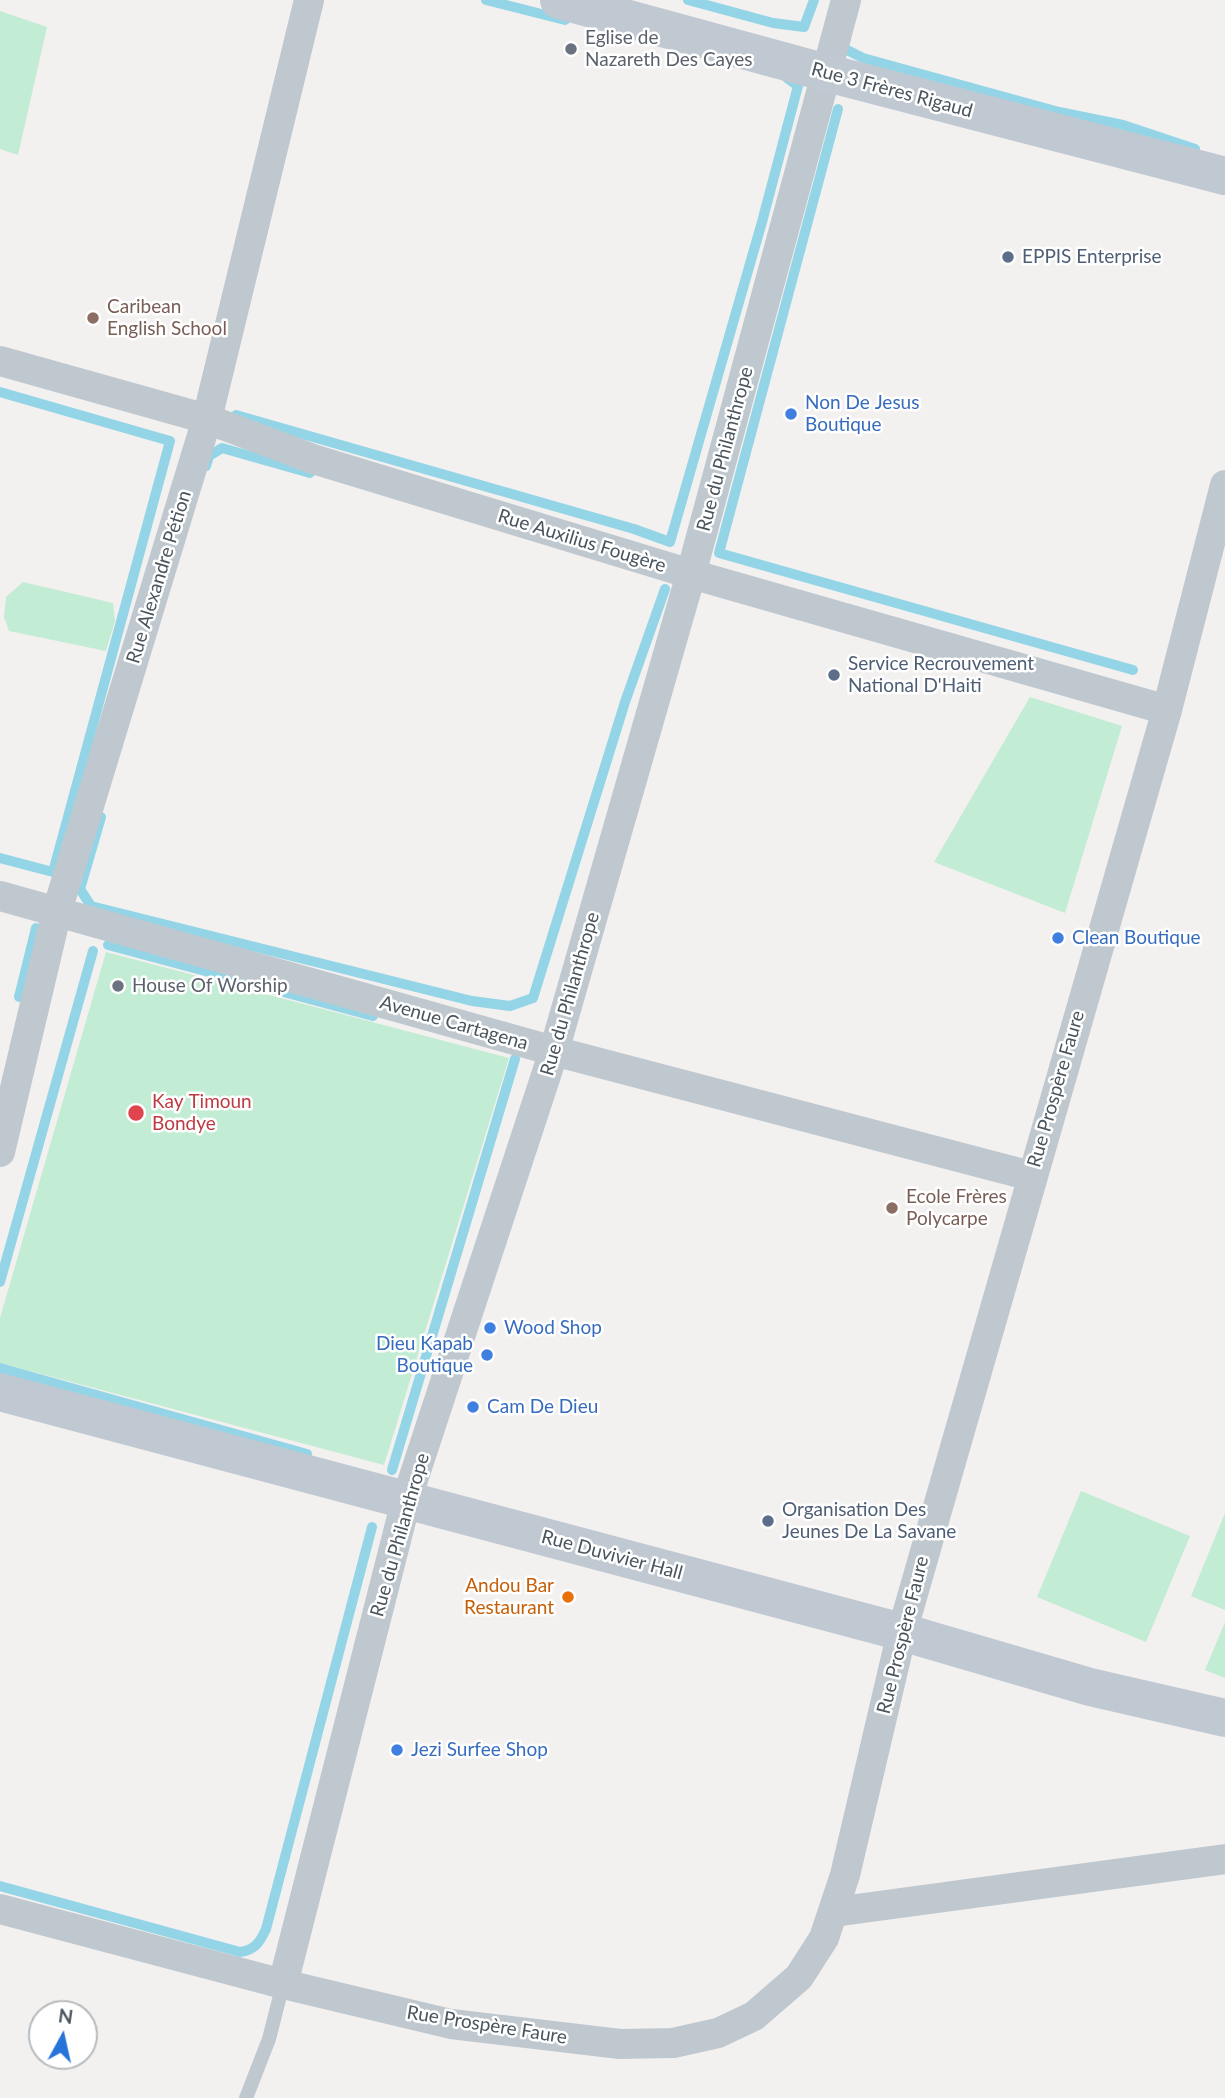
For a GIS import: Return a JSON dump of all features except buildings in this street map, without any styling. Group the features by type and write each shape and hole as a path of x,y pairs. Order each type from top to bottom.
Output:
{"street":[{"name":"Rue Alexandre Pétion","path":"0,1152 57,911 207,419 309,0"},
{"name":"Rue 3 Frères Rigaud","path":"559,0 827,73 1225,176"},
{"name":"Rue du Philanthrope","path":"283,1984 406,1501 554,1051 691,574 846,0"},
{"name":"Rue Auxilius Fougère","path":"0,361 207,419 313,459 691,574 1167,710"},
{"name":"Rue Prospère Faure","path":"0,1909 283,1984 451,2024 620,2045 673,2043 718,2033 754,2016 799,1977 824,1938 845,1875 902,1632 1167,710 1225,485"},
{"name":"Avenue Cartagena","path":"0,896 554,1051 1031,1176"},
{"name":"Rue Duvivier Hall","path":"0,1392 902,1632 1090,1687 1225,1718"},
{"path":"834,1912 1225,1859"}],"lane":[{"path":"246,2098 269,2039 283,1984"}],"green space":[{"path":"0,11 47,27 18,155 0,149"},
{"path":"23,582 113,603 115,621 106,651 9,631 4,617 6,597"},
{"path":"1030,697 1122,726 1065,913 934,862"},
{"path":"106,952 509,1058 384,1465 0,1363 0,1318"},
{"path":"1081,1491 1190,1536 1146,1642 1037,1597"},
{"path":"1225,1513 1225,1610 1191,1596"},
{"path":"1225,1622 1225,1678 1205,1670"}],"waterway":[{"path":"486,0 565,20"},
{"path":"688,0 773,23 804,27 814,0"},
{"path":"846,39 843,48 863,58 1059,112 1123,125 1195,149"},
{"path":"236,415 634,529 670,542 798,86 787,78"},
{"path":"838,109 719,553 1133,670"},
{"path":"0,392 170,441 53,872 0,858"},
{"path":"206,466 209,456 222,448 310,473"},
{"path":"101,817 80,889 91,906 472,1001 510,1006 533,998 625,702 665,589"},
{"path":"19,997 36,928"},
{"path":"108,945 373,1016"},
{"path":"0,1282 93,951"},
{"path":"392,1470 515,1059"},
{"path":"0,1368 307,1454"},
{"path":"0,1886 240,1952 256,1945 266,1929 372,1527"}],"place":[{"name":"Eglise de Nazareth Des Cayes","path":"571,49"},
{"name":"EPPIS Enterprise","path":"1008,257"},
{"name":"Caribean English School","path":"93,318"},
{"name":"Non De Jesus Boutique","path":"791,414"},
{"name":"Service Recrouvement National D'Haiti","path":"834,675"},
{"name":"Clean Boutique","path":"1058,938"},
{"name":"House Of Worship","path":"118,986"},
{"name":"Kay Timoun Bondye","path":"136,1113"},
{"name":"Ecole Frères Polycarpe","path":"892,1208"},
{"name":"Wood Shop","path":"490,1328"},
{"name":"Dieu Kapab Boutique","path":"487,1355"},
{"name":"Cam De Dieu","path":"473,1407"},
{"name":"Organisation Des Jeunes De La Savane","path":"768,1521"},
{"name":"Andou Bar Restaurant","path":"568,1597"},
{"name":"Jezi Surfee Shop","path":"397,1750"}]}
